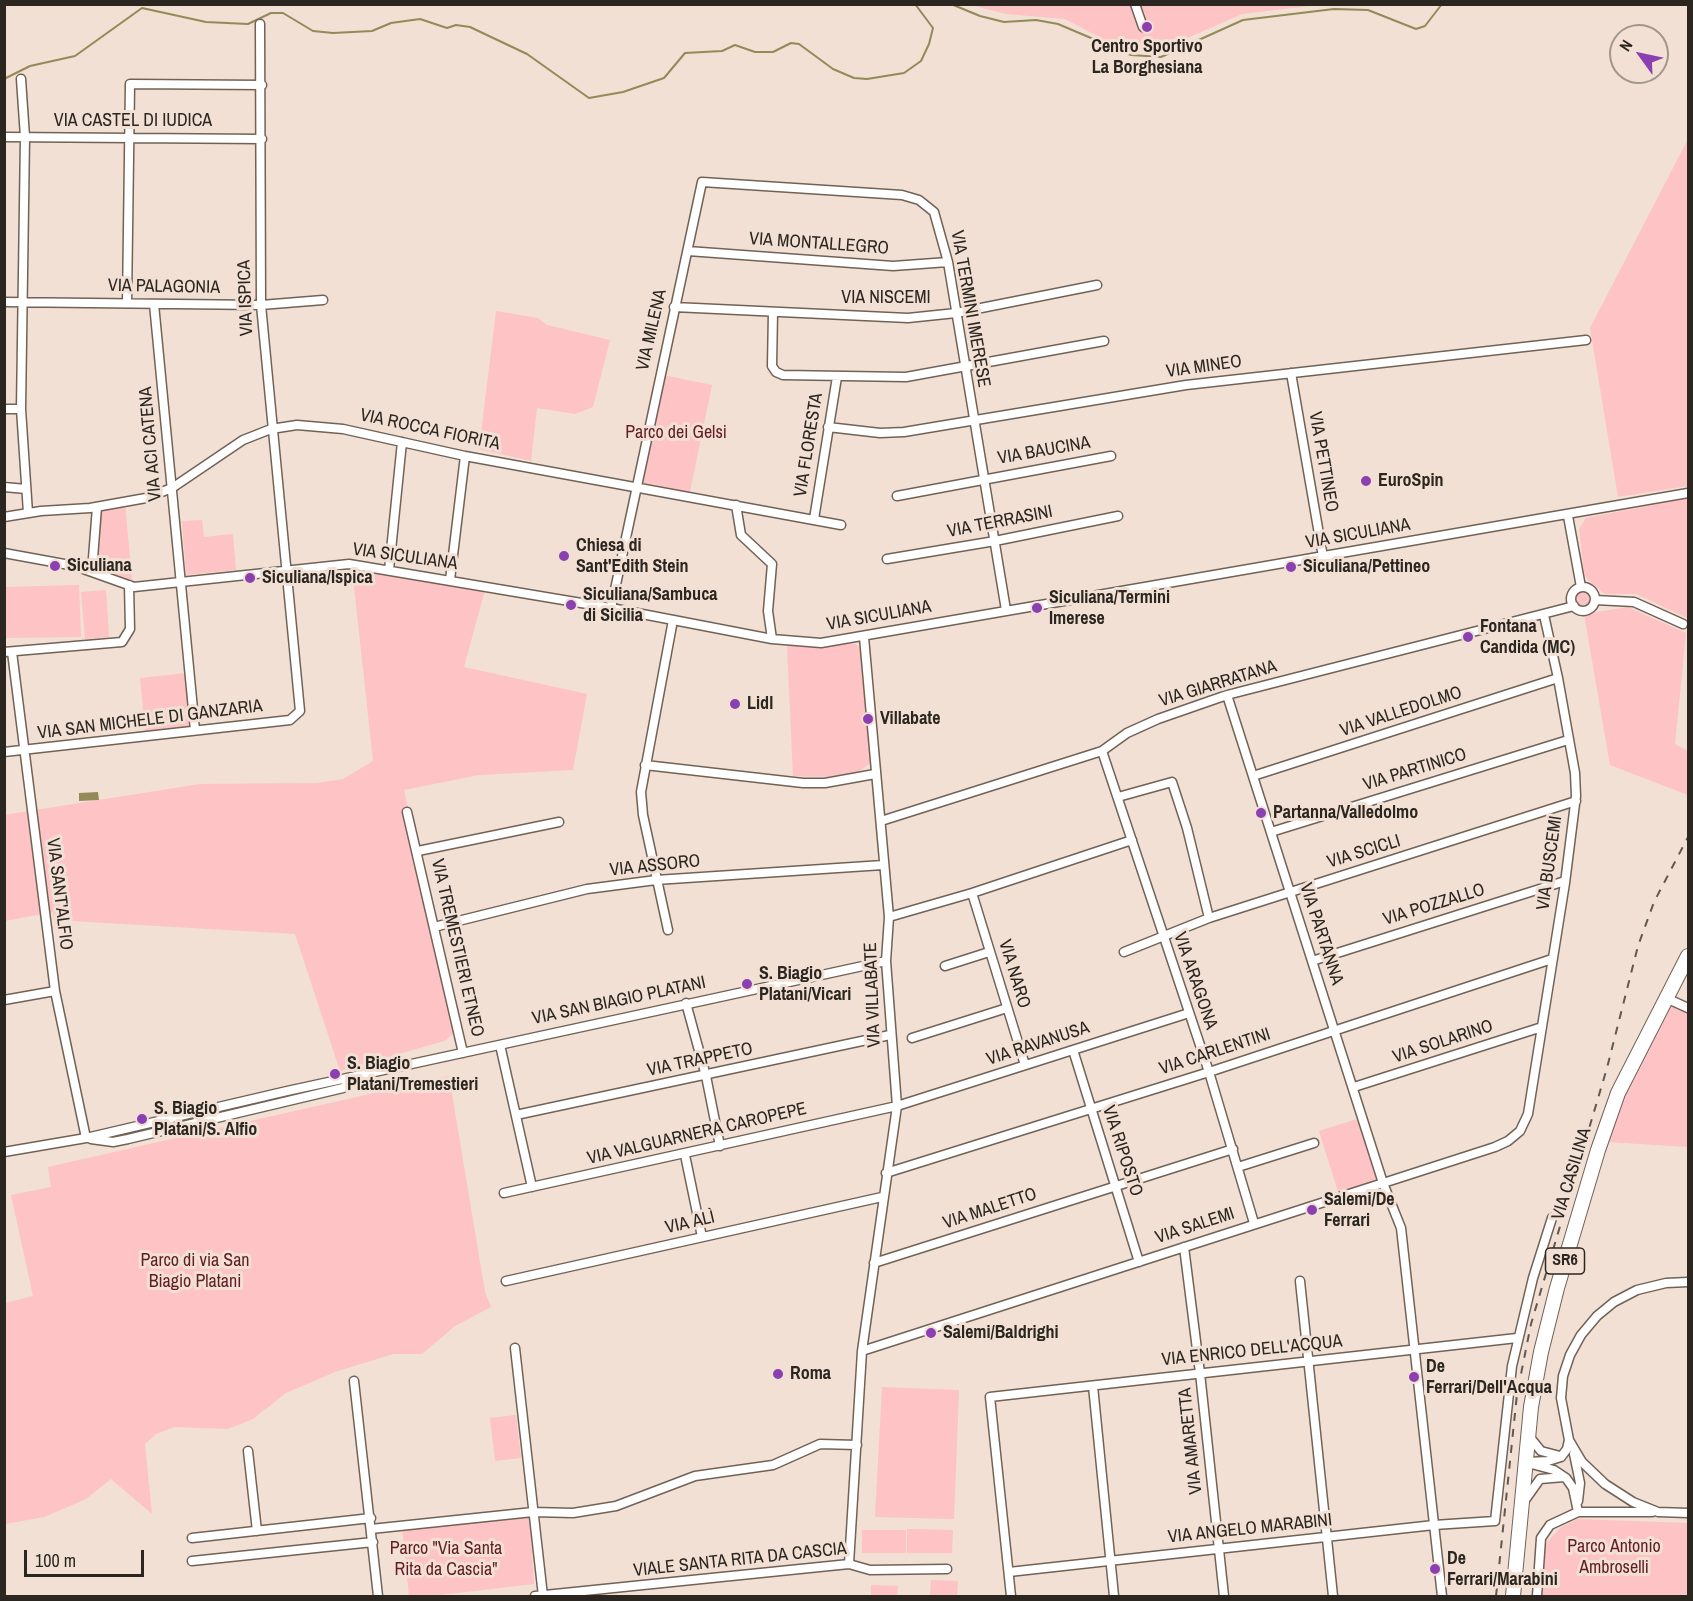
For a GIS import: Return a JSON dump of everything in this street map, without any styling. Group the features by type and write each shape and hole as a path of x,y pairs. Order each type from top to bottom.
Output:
{"main road":[{"name":"VIA CASILINA","path":"1513,1596 1524,1462 1533,1391 1545,1335 1601,1141 1627,1071 1689,956"}],"street":[{"path":"1135,4 1143,27"},
{"name":"VIA ISPICA","path":"260,24 261,305 271,429 300,709 297,716"},
{"path":"4,517 28,513 21,409 25,137 21,79"},
{"path":"127,303 130,84 262,86"},
{"name":"VIA CASTEL DI IUDICA","path":"4,136 261,139"},
{"name":"VIA MILENA","path":"611,608 635,486 702,182"},
{"name":"VIA TERMINI IMERESE","path":"702,182 913,197 924,202 936,216 948,262 1006,610"},
{"name":"VIA MONTALLEGRO","path":"688,251 898,266 948,262"},
{"name":"VIA NISCEMI","path":"674,307 899,318 956,313 1096,285"},
{"name":"VIA PALAGONIA","path":"4,302 261,305 322,300"},
{"name":"VIA ACI CATENA","path":"154,304 195,730"},
{"path":"773,312 772,364 776,372 783,375 906,377 1104,341"},
{"name":"VIA MINEO","path":"828,427 891,433 973,422 1186,385 1586,340"},
{"name":"VIA PETTINEO","path":"1291,373 1323,557"},
{"name":"VIA FLORESTA","path":"814,519 837,377"},
{"path":"4,409 21,409"},
{"name":"VIA ROCCA FIORITA","path":"28,513 97,507 140,500 172,488 234,445 271,429 297,425 336,428 465,456 841,525"},
{"path":"389,570 402,442"},
{"path":"450,580 465,456"},
{"name":"VIA BAUCINA","path":"897,496 1111,456"},
{"path":"4,487 26,489"},
{"name":"VIA SICULIANA","path":"4,552 92,571 139,587 349,564 611,608 772,639 821,643 1568,516 1689,493"},
{"path":"736,504 741,535 772,564 768,611 772,639"},
{"path":"92,571 97,507"},
{"name":"VIA TERRASINI","path":"887,559 995,541 1118,516"},
{"path":"1568,516 1581,587"},
{"path":"8,652 122,642 128,636 130,627 129,585"},
{"path":"1581,587 1591,590 1595,600 1592,608 1585,611 1574,606 1573,594 1581,587"},
{"path":"1595,600 1638,603 1683,624"},
{"name":"VIA GIARRATANA","path":"881,821 1102,750 1127,733 1150,722 1227,695 1574,606"},
{"name":"VIA BUSCEMI","path":"1528,1117 1565,881 1575,801 1575,778 1558,678 1544,615"},
{"path":"668,930 642,815 641,792 673,620"},
{"name":"VIA VILLABATE","path":"849,1564 862,1351 882,1197 897,1106 886,961 889,916 864,637"},
{"name":"VIA SANT'ALFIO","path":"8,652 25,751 54,991 86,1138"},
{"name":"VIA VALLEDOLMO","path":"1253,776 1558,678"},
{"name":"VIA PARTANNA","path":"1227,695 1354,1087 1383,1184 1402,1233 1442,1596"},
{"name":"VIA SAN MICHELE DI GANZARIA","path":"4,753 290,720 297,716"},
{"name":"VIA PARTINICO","path":"1271,832 1568,740"},
{"name":"VIA ARAGONA","path":"1102,750 1209,1072 1254,1223"},
{"path":"645,765 803,783 825,783 875,774"},
{"path":"1118,797 1172,782 1187,828 1209,918"},
{"name":"VIA SCICLI","path":"1124,952 1209,918 1575,801"},
{"name":"VIA TREMESTIERI ETNEO","path":"407,812 418,851 463,1053"},
{"name":"VIA TREMESTIERI ETNEO","path":"418,851 559,822"},
{"path":"889,916 972,893 1132,840"},
{"name":"VIA ASSORO","path":"434,927 587,890 656,880 884,865"},
{"name":"VIA POZZALLO","path":"1312,961 1565,881"},
{"name":"VIA NARO","path":"972,893 1024,1065"},
{"path":"945,966 989,952"},
{"name":"VIA CARLENTINI","path":"886,1173 1091,1107 1209,1072 1552,959"},
{"name":"VIA SAN BIAGIO PLATANI","path":"4,1152 86,1138 686,1003 886,961"},
{"path":"4,1000 54,991"},
{"path":"1666,998 1689,1008"},
{"path":"686,1003 706,1076 720,1146"},
{"path":"912,1038 1007,1008"},
{"name":"VIA RAVANUSA","path":"897,1106 1189,1012"},
{"name":"VIA SOLARINO","path":"1354,1087 1542,1028"},
{"name":"VIA TRAPPETO","path":"516,1115 890,1035"},
{"path":"500,1045 532,1187"},
{"name":"VIA RIPOSTO","path":"1073,1050 1139,1262"},
{"name":"VIA SAN BIAGIO PLATANI","path":"86,1138 120,1141 343,1088 359,1076"},
{"name":"VIA VALGUARNERA CAROPEPE","path":"504,1192 685,1155 897,1106"},
{"name":"VIA SALEMI","path":"862,1351 1505,1143 1518,1133 1528,1117"},
{"path":"116,1130 120,1141"},
{"path":"1238,1167 1314,1143"},
{"name":"VIA MALETTO","path":"874,1263 1233,1149"},
{"path":"685,1155 702,1237"},
{"name":"VIA ALÌ","path":"506,1281 882,1197"},
{"name":"VIA CASILINA","path":"1495,1521 1509,1383 1517,1338 1536,1266 1552,1218"},
{"name":"VIA AMARETTA","path":"1184,1247 1224,1596"},
{"path":"1300,1281 1333,1596"},
{"path":"1578,1508 1579,1472 1562,1412 1562,1384 1570,1355 1583,1331 1605,1309 1629,1294 1654,1285 1688,1282"},
{"name":"VIA ENRICO DELL'ACQUA","path":"1009,1572 990,1397 1517,1338"},
{"path":"515,1348 540,1596"},
{"path":"354,1381 378,1596"},
{"path":"1093,1386 1114,1596"},
{"path":"1528,1434 1541,1451 1561,1457"},
{"path":"1524,1462 1548,1461 1561,1457 1567,1449 1569,1440"},
{"path":"1569,1440 1582,1462 1605,1484 1633,1502 1658,1512"},
{"path":"371,1529 533,1512 573,1513 616,1506 695,1476 773,1465 820,1444 857,1445"},
{"path":"248,1451 257,1531"},
{"path":"1524,1462 1554,1470 1566,1478 1573,1488 1578,1508"},
{"path":"1520,1508 1538,1480 1551,1476 1566,1478"},
{"path":"1537,1596 1543,1533 1550,1525 1578,1508 1689,1513"},
{"path":"192,1538 371,1518"},
{"name":"VIA ANGELO MARABINI","path":"1009,1572 1434,1525 1495,1521"},
{"path":"192,1561 373,1542"},
{"name":"VIALE SANTA RITA DA CASCIA","path":"540,1596 849,1564 870,1570 947,1569"},
{"path":"1009,1572 1011,1596"}],"green space":[{"name":"Centro Sportivo La Borghesiana","path":"971,5 1318,5 1242,14 1158,51 1116,46 1065,19 1006,14"},
{"path":"1688,139 1688,486 1618,497 1590,328"},
{"path":"496,311 538,318 547,325 610,340 593,407 575,414 537,408 531,461 479,449"},
{"name":"Parco dei Gelsi","path":"663,375 712,385 690,492 641,482"},
{"path":"1688,498 1687,618 1636,594 1605,594 1588,580 1584,573 1579,529 1586,518"},
{"path":"125,504 132,580 94,567 98,508"},
{"path":"202,520 204,537 233,534 236,570 186,575 182,521"},
{"path":"352,568 486,586 464,667 587,694 573,770 479,775 404,790 458,1030 444,1041 340,1071 295,934 54,920 53,912 5,921 4,815 200,784 317,783 343,779 373,761"},
{"path":"79,585 81,637 5,638 5,587"},
{"path":"106,590 109,637 85,639 81,592"},
{"path":"1583,592 1588,594 1590,599 1588,604 1583,606 1578,604 1576,599 1578,594"},
{"path":"1628,607 1686,633 1675,744 1688,751 1688,795 1610,765 1584,614"},
{"path":"856,644 864,653 871,763 858,772 831,777 793,776 787,645"},
{"path":"187,673 193,727 145,731 140,678"},
{"path":"1669,1006 1688,1010 1688,1147 1607,1142 1629,1081"},
{"name":"Parco di via San Biagio Platani","path":"449,1076 485,1292 491,1307 455,1326 422,1354 393,1354 335,1372 286,1393 253,1419 228,1429 174,1427 156,1434 145,1444 152,1514 111,1479 86,1499 44,1517 5,1524 5,1303 33,1296 11,1195 51,1187 48,1167"},
{"path":"1357,1119 1377,1180 1338,1192 1319,1131"},
{"path":"882,1387 959,1390 954,1519 875,1517"},
{"path":"516,1415 521,1458 495,1461 490,1418"},
{"name":"Parco \"Via Santa Rita da Cascia\"","path":"530,1516 534,1584 431,1596 409,1596 402,1528"},
{"name":"Parco Antonio Ambroselli","path":"1578,1519 1688,1523 1688,1596 1540,1596 1544,1551 1547,1542 1561,1527"},
{"path":"907,1529 953,1530 952,1553 907,1553"},
{"path":"862,1530 906,1530 906,1553 862,1553"},
{"path":"931,1580 958,1581 957,1596 930,1596"},
{"path":"871,1585 898,1586 897,1596 871,1596"}],"shaded area":[{"path":"98,792 99,800 79,801 79,793"}],"waterway":[{"path":"4,79 30,66 75,56 142,8 206,22 248,24 271,13 283,13 313,31 333,33 372,31 391,23 420,19 447,28 456,25 470,27 527,54 589,98 623,92 664,78 685,53 722,51 735,45 755,52 773,52 791,43 799,44 833,69 854,78 867,79 904,73 921,61 933,28 915,4"},
{"path":"951,4 980,16 1004,22 1036,20 1058,24 1131,55 1161,57 1243,20 1334,9 1368,10 1416,29 1425,26 1442,4"}],"railway":[{"path":"1496,1596 1517,1394 1531,1324 1607,1068 1638,946 1654,902 1688,837"}],"place":[{"name":"Centro Sportivo La Borghesiana","path":"1147,27"},
{"name":"EuroSpin","path":"1366,481"},
{"name":"Chiesa di Sant'Edith Stein","path":"564,556"},
{"name":"Siculiana","path":"55,566"},
{"name":"Siculiana/Pettineo","path":"1291,567"},
{"name":"Siculiana/Ispica","path":"250,578"},
{"name":"Siculiana/Sambuca di Sicilia","path":"571,605"},
{"name":"Siculiana/Termini Imerese","path":"1037,608"},
{"name":"Fontana Candida (MC)","path":"1468,637"},
{"name":"Lidl","path":"735,704"},
{"name":"Villabate","path":"868,719"},
{"name":"Partanna/Valledolmo","path":"1261,813"},
{"name":"S. Biagio Platani/Vicari","path":"747,984"},
{"name":"S. Biagio Platani/Tremestieri","path":"335,1074"},
{"name":"S. Biagio Platani/S. Alfio","path":"142,1119"},
{"name":"Salemi/De Ferrari","path":"1312,1210"},
{"name":"Salemi/Baldrighi","path":"931,1333"},
{"name":"Roma","path":"778,1374"},
{"name":"De Ferrari/Dell'Acqua","path":"1414,1377"},
{"name":"De Ferrari/Marabini","path":"1435,1569"}]}
